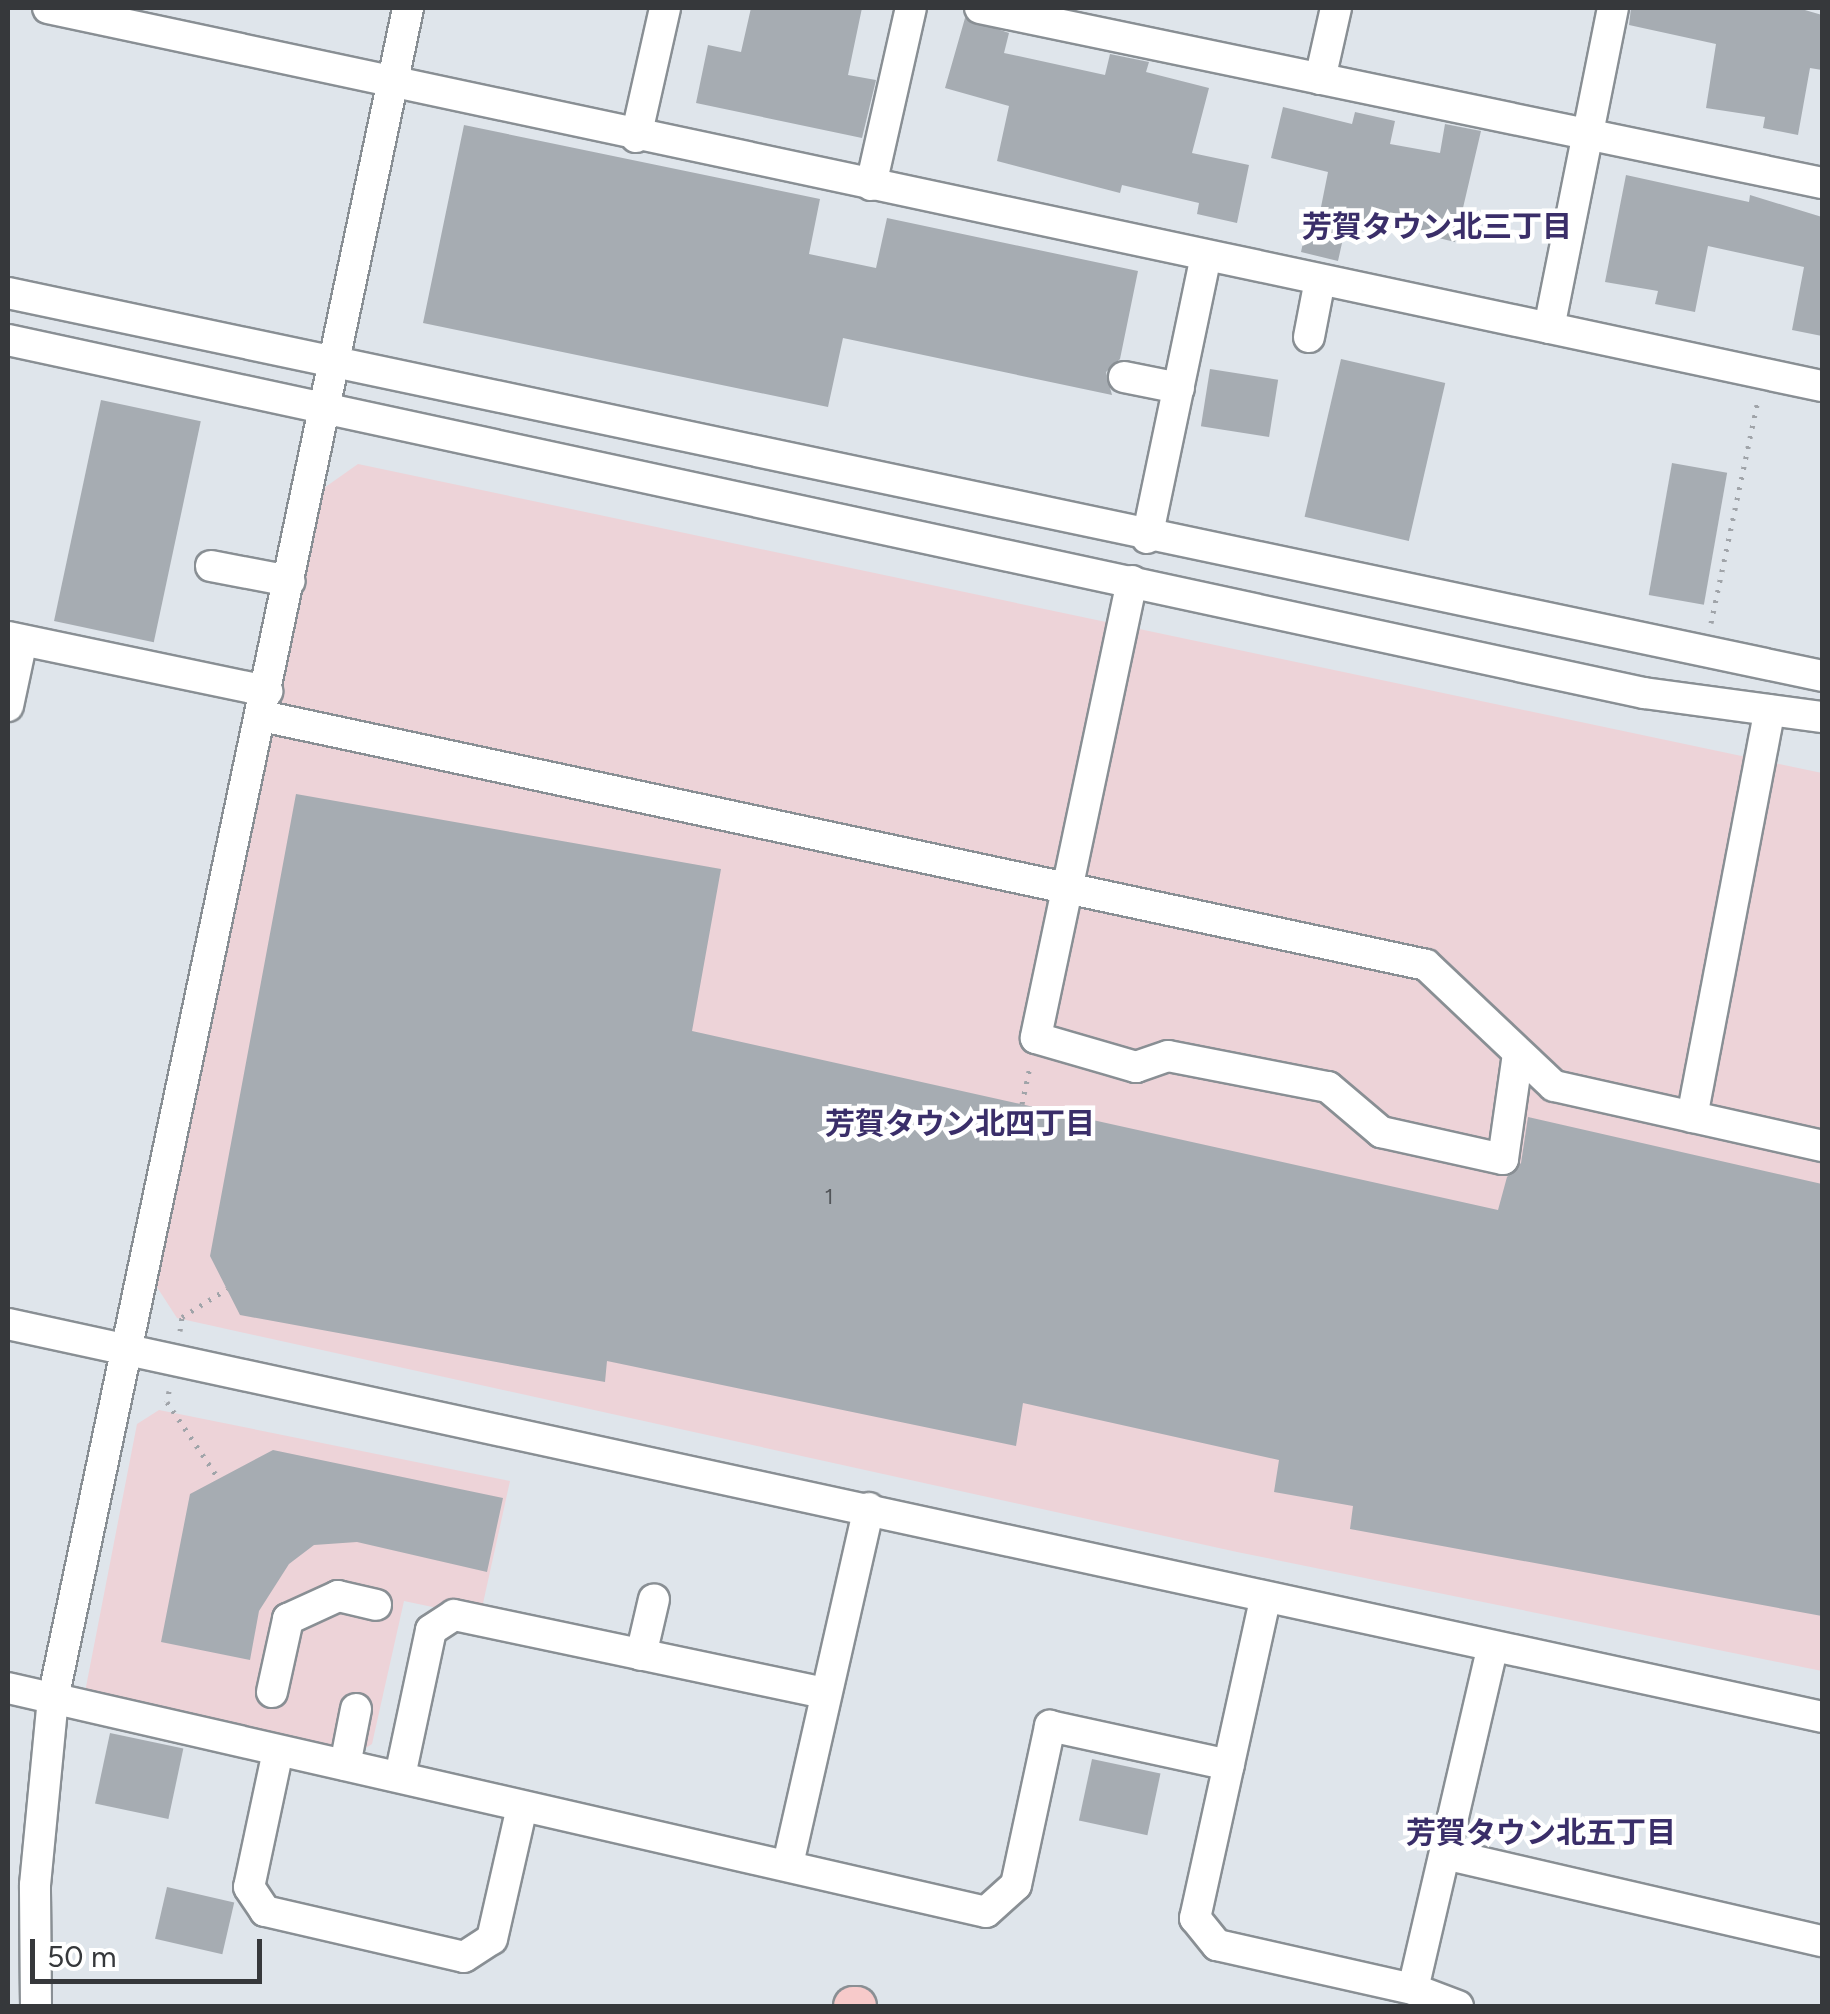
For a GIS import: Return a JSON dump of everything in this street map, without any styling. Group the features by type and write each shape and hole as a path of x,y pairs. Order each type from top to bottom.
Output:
{"street":[{"path":"48,8 160,19 392,82 636,137 1549,328 1763,377 1822,386"},
{"path":"36,2006 35,1884 53,1700 408,8"},
{"path":"636,137 664,8"},
{"path":"871,185 911,8"},
{"path":"980,8 1822,184"},
{"path":"1320,79 1336,8"},
{"path":"1549,328 1613,8"},
{"path":"1147,538 1206,256"},
{"path":"1309,337 1320,280"},
{"path":"8,293 1147,538 1822,676"},
{"path":"8,340 1644,693 1822,718"},
{"path":"1124,377 1179,388"},
{"path":"212,566 290,581"},
{"path":"1132,582 1036,1038 1136,1067 1168,1056 1328,1087 1381,1132 1504,1159 1518,1053"},
{"path":"8,706 15,639 264,704 1068,888 1426,965 1554,1086 1822,1146"},
{"path":"1692,1117 1770,710"},
{"path":"8,1324 869,1508 1492,1650 1822,1717"},
{"path":"788,1864 869,1508"},
{"path":"272,1692 288,1619 338,1596 376,1605"},
{"path":"641,1655 654,1598"},
{"path":"1265,1600 1195,1918 1217,1944 1413,1989 1458,2006"},
{"path":"400,1776 430,1630 454,1615 824,1693"},
{"path":"1413,1989 1449,1855 1492,1650"},
{"path":"8,1688 986,1912 1016,1885 1050,1726 1229,1765"},
{"path":"344,1765 356,1709"},
{"path":"278,1751 249,1888 265,1911 319,1924 464,1957 492,1939 522,1807"},
{"path":"1449,1855 1822,1941"}],"path":[{"path":"1705,653 1763,377"},
{"path":"1022,1104 1036,1038"}],"shaded area":[{"path":"358,464 1822,773 1822,1671 1237,1552 177,1318 153,1281 258,784 324,488"},
{"path":"159,1410 510,1481 480,1617 404,1601 372,1744 353,1756 85,1692 137,1424"}],"building":[{"path":"751,8 862,8 848,75 876,80 862,138 696,103 708,45 741,52"},
{"path":"1631,8 1798,8 1822,15 1822,70 1810,68 1798,135 1763,128 1765,117 1706,108 1716,44 1629,25"},
{"path":"965,18 1009,33 1004,53 1105,75 1110,54 1149,62 1146,72 1209,88 1192,153 1249,165 1237,223 1197,214 1199,203 1122,185 1120,193 997,161 1009,106 945,88"},
{"path":"1283,107 1352,124 1355,112 1395,121 1390,144 1440,153 1445,124 1481,131 1455,242 1348,216 1338,261 1301,252 1309,215 1319,217 1328,172 1271,158"},
{"path":"464,125 820,199 809,254 876,268 887,218 1138,271 1120,359 1106,372 1112,395 843,338 828,407 423,323"},
{"path":"1626,175 1749,202 1750,195 1822,217 1822,336 1792,330 1804,267 1708,246 1695,312 1655,304 1658,291 1605,282"},
{"path":"1341,359 1445,383 1409,541 1305,517"},
{"path":"1210,369 1278,380 1269,437 1201,426"},
{"path":"101,400 201,421 154,642 54,621"},
{"path":"1672,463 1727,473 1704,605 1649,595"},
{"path":"296,794 721,869 692,1031 1498,1210 1507,1177 1521,1163 1528,1117 1822,1184 1822,1616 1350,1529 1353,1506 1274,1492 1279,1460 1023,1403 1016,1446 607,1361 605,1382 240,1315 210,1256"},
{"path":"273,1450 503,1498 487,1572 357,1542 314,1545 289,1564 259,1611 250,1660 161,1642 190,1494"},
{"path":"110,1733 183,1749 168,1819 95,1803"},
{"path":"1092,1759 1160,1774 1147,1835 1079,1821"},
{"path":"167,1887 234,1903 222,1954 155,1939"}],"district":[{"name":"芳賀タウン北三丁目","path":"1437,227"},
{"name":"芳賀タウン北四丁目","path":"960,1124"},
{"name":"芳賀タウン北五丁目","path":"1541,1833"}]}
